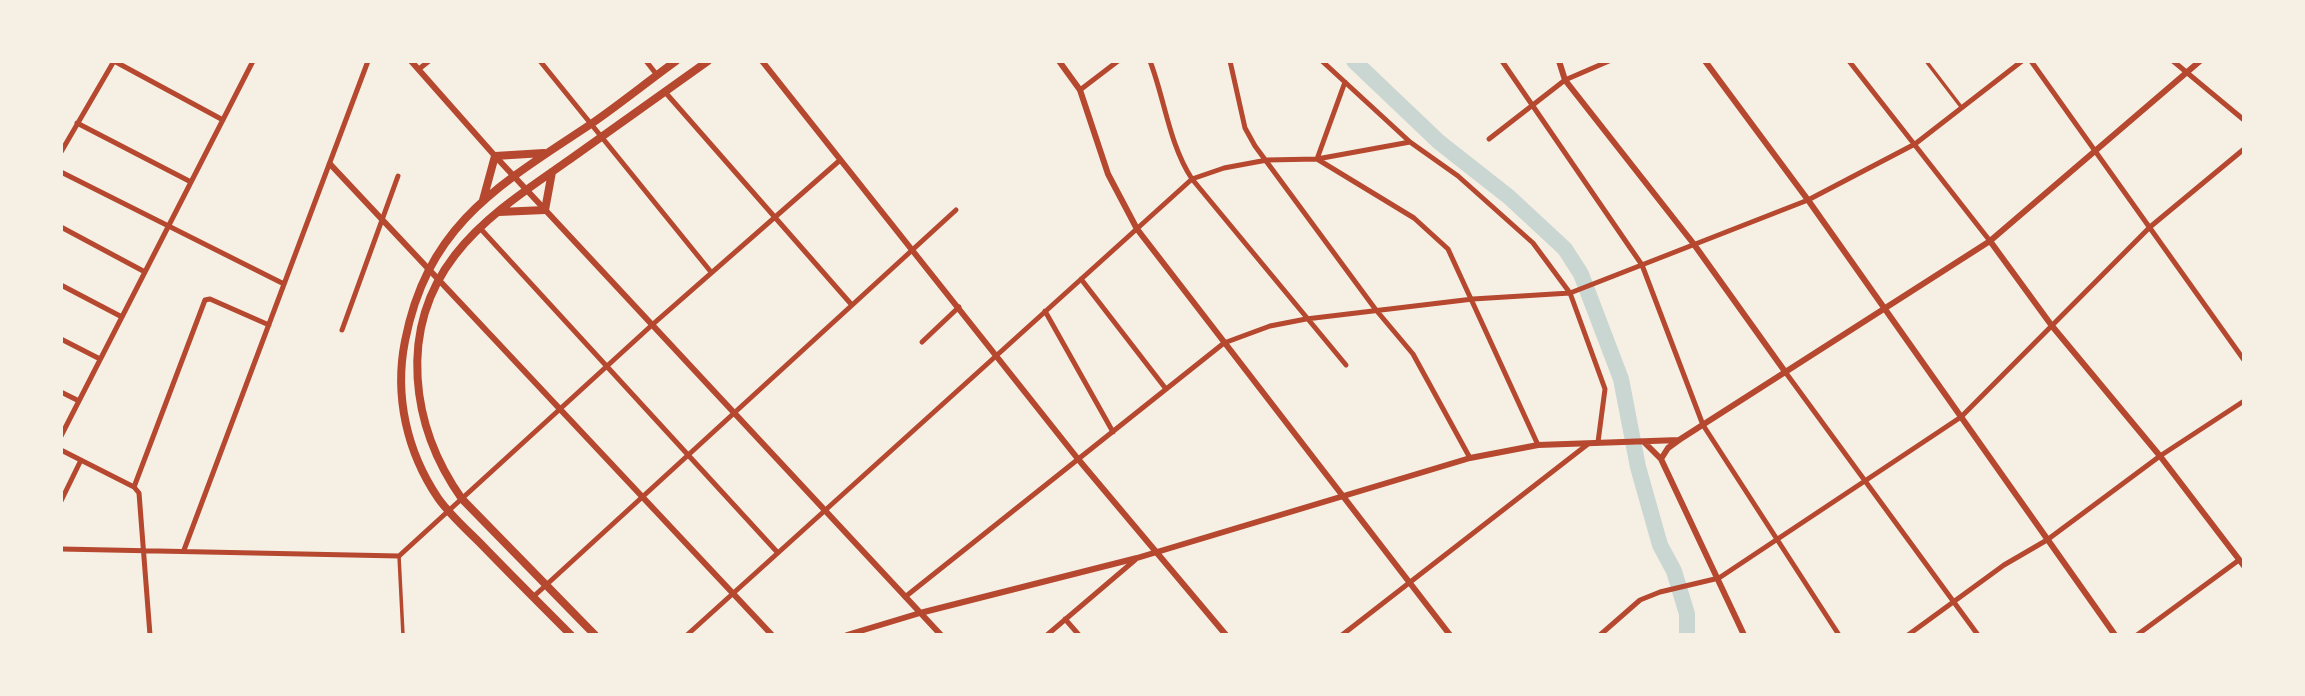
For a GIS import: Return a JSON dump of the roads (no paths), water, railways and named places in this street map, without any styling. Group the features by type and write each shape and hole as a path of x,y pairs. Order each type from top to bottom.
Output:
{"main road":[{"path":"571,635 449,511 422,471 410,440 400,385 401,358 410,312 442,244 483,200 544,153 591,123 676,61"},
{"path":"595,635 462,499 433,452 424,426 417,391 421,335 440,281 453,258 479,228 526,190 708,61"},
{"path":"483,200 495,156 544,153"},
{"path":"499,212 545,210 552,172"}],"street":[{"path":"61,152 114,61 223,120"},
{"path":"61,436 253,61"},
{"path":"184,550 368,61"},
{"path":"411,61 526,190 940,635"},
{"path":"419,69 429,61"},
{"path":"540,61 711,272"},
{"path":"646,61 657,75"},
{"path":"762,61 1078,459 1226,635"},
{"path":"1059,61 1080,90 1108,174 1137,229 1450,635"},
{"path":"1080,90 1118,61"},
{"path":"1150,61 1175,143 1192,179 1346,365"},
{"path":"1230,61 1245,128 1376,310 1413,354 1470,458"},
{"path":"1322,61 1410,142 1458,176 1533,243 1570,293 1605,389 1594,442 1342,635"},
{"path":"1502,61 1643,265 1703,425 1839,635"},
{"path":"1559,61 1565,80 1693,243 1978,635"},
{"path":"1489,139 1565,80 1609,61"},
{"path":"1705,61 1808,200 2115,635"},
{"path":"1849,61 1990,241 2052,326 2161,456 2242,560 2137,635"},
{"path":"1926,61 1962,108"},
{"path":"905,597 1224,342 1270,326 1306,319 1473,299 1570,293 1808,200 1915,144 2022,61"},
{"path":"2031,61 2244,360"},
{"path":"2173,61 2244,120"},
{"path":"1661,459 1668,448 1679,440 1990,241 2096,153 2200,61"},
{"path":"1317,159 1345,82"},
{"path":"665,92 851,304"},
{"path":"77,123 191,182"},
{"path":"687,635 1192,179 1224,167 1267,160 1317,159 1410,142"},
{"path":"1600,635 1640,600 1660,592 1719,578 1961,417 2150,227 2244,149"},
{"path":"1317,159 1414,218 1448,249 1538,445"},
{"path":"61,549 399,556 711,272 839,161"},
{"path":"330,164 772,635"},
{"path":"61,172 284,284"},
{"path":"342,330 398,176"},
{"path":"533,597 956,210"},
{"path":"61,227 145,272"},
{"path":"479,228 610,366 778,553"},
{"path":"1081,279 1166,389"},
{"path":"61,285 122,317"},
{"path":"134,487 205,300 210,299 269,325"},
{"path":"922,342 959,307"},
{"path":"1045,311 1113,432"},
{"path":"61,339 100,359"},
{"path":"61,391 79,401"},
{"path":"1909,635 2004,565 2047,540 2161,456 2244,401"},
{"path":"847,635 920,613 1137,558 1470,458 1538,445 1679,440"},
{"path":"1644,442 1661,459 1744,635"},
{"path":"61,450 134,487 139,493 150,635"},
{"path":"61,501 81,460"},
{"path":"399,556 403,635"},
{"path":"1047,635 1137,558"},
{"path":"1065,619 1079,635"}],"waterway":[{"path":"1354,61 1439,142 1509,197 1565,249 1581,274 1621,379 1638,467 1660,545 1674,571 1687,614 1687,635"}]}
